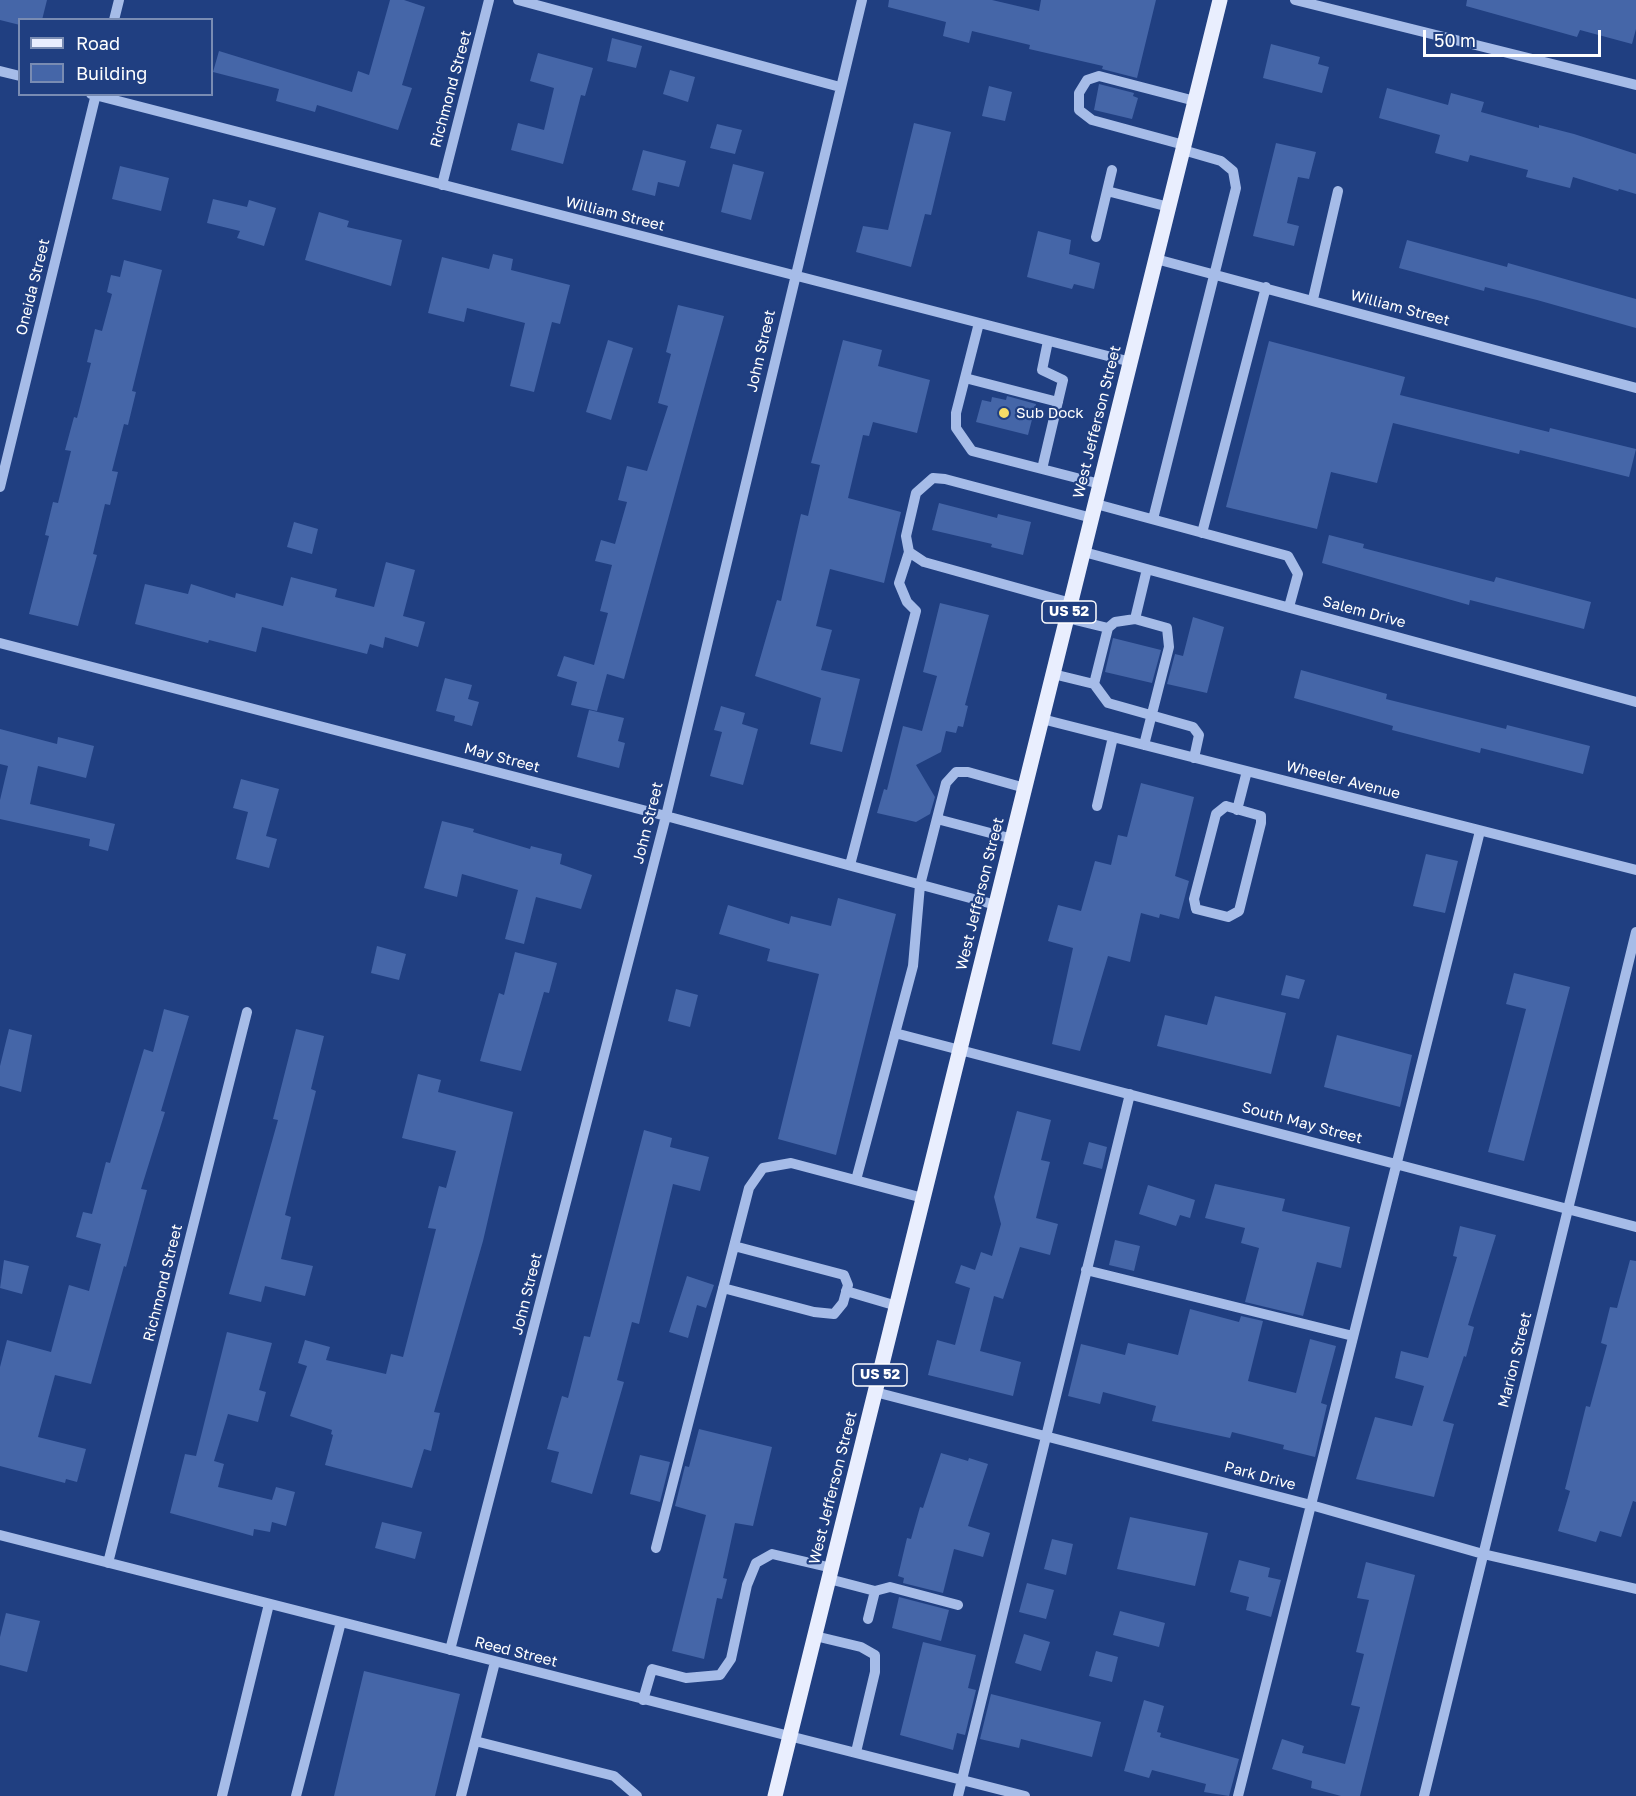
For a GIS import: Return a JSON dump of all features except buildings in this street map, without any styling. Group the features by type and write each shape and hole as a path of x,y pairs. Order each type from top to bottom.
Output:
{"main road":[{"name":"West Jefferson Street","path":"775,1796 1221,0"}],"street":[{"path":"114,18 118,0"},
{"name":"Richmond Street","path":"442,185 489,0"},
{"path":"518,0 840,87"},
{"name":"John Street","path":"450,1650 666,816 794,275 862,0"},
{"path":"1295,0 1322,3 1636,85"},
{"path":"0,71 18,76"},
{"path":"1153,519 1236,188 1233,171 1221,161 1092,120 1079,110 1079,93 1087,80 1099,76 1195,101"},
{"name":"Oneida Street","path":"0,487 94,96"},
{"name":"William Street","path":"98,96 1131,362"},
{"path":"1096,237 1112,170"},
{"path":"1107,191 1169,207"},
{"path":"1313,299 1338,191"},
{"name":"William Street","path":"1156,259 1313,299 1636,388"},
{"path":"1203,533 1266,287"},
{"path":"979,323 956,413 956,428 972,451 1100,484"},
{"path":"1042,469 1063,380 1042,370 1048,341"},
{"path":"965,378 1058,402"},
{"path":"850,865 916,611 907,602 899,583 909,552 906,536 916,493 933,478 1094,511 1153,519 1288,556 1298,574 1289,607"},
{"path":"909,552 924,562 1069,611 1108,628"},
{"name":"Salem Drive","path":"1084,552 1636,702"},
{"path":"1135,619 1147,569"},
{"path":"1094,684 1108,628 1115,622 1135,619 1167,628 1169,647 1144,745"},
{"name":"May Street","path":"0,643 666,816 996,905"},
{"path":"1053,674 1094,684 1108,703 1194,727 1199,735 1194,758"},
{"name":"Wheeler Avenue","path":"1042,719 1636,870"},
{"path":"1097,806 1113,737"},
{"path":"1237,810 1247,771"},
{"path":"856,1180 913,966 920,885 946,783 956,772 968,772 1025,788"},
{"path":"1226,806 1237,810 1261,816 1262,823 1239,911 1228,917 1196,909 1194,898 1216,814 1226,806"},
{"path":"937,819 1013,839"},
{"path":"1238,1796 1480,831"},
{"name":"Marion Street","path":"1424,1796 1636,932"},
{"name":"Richmond Street","path":"108,1563 247,1012"},
{"name":"South May Street","path":"895,1033 1636,1227"},
{"path":"958,1796 1130,1094"},
{"path":"656,1548 749,1188 763,1168 791,1163 923,1198"},
{"path":"723,1288 814,1312 834,1314 843,1303 848,1285 844,1275 734,1246"},
{"path":"1086,1270 1353,1336"},
{"path":"846,1291 897,1306"},
{"name":"Park Drive","path":"875,1392 1311,1505 1483,1554 1636,1590"},
{"name":"Reed Street","path":"0,1535 1025,1796"},
{"path":"643,1700 652,1670 686,1678 720,1675 730,1659 747,1585 756,1563 772,1554 875,1591 890,1587 958,1605"},
{"path":"868,1619 875,1591"},
{"path":"222,1796 269,1604"},
{"path":"296,1796 341,1622"},
{"path":"815,1636 861,1647 875,1655 875,1672 856,1752"},
{"path":"461,1796 495,1662"},
{"path":"475,1741 614,1776 637,1796"}],"place":[{"name":"Sub Dock","path":"1004,413"}]}
